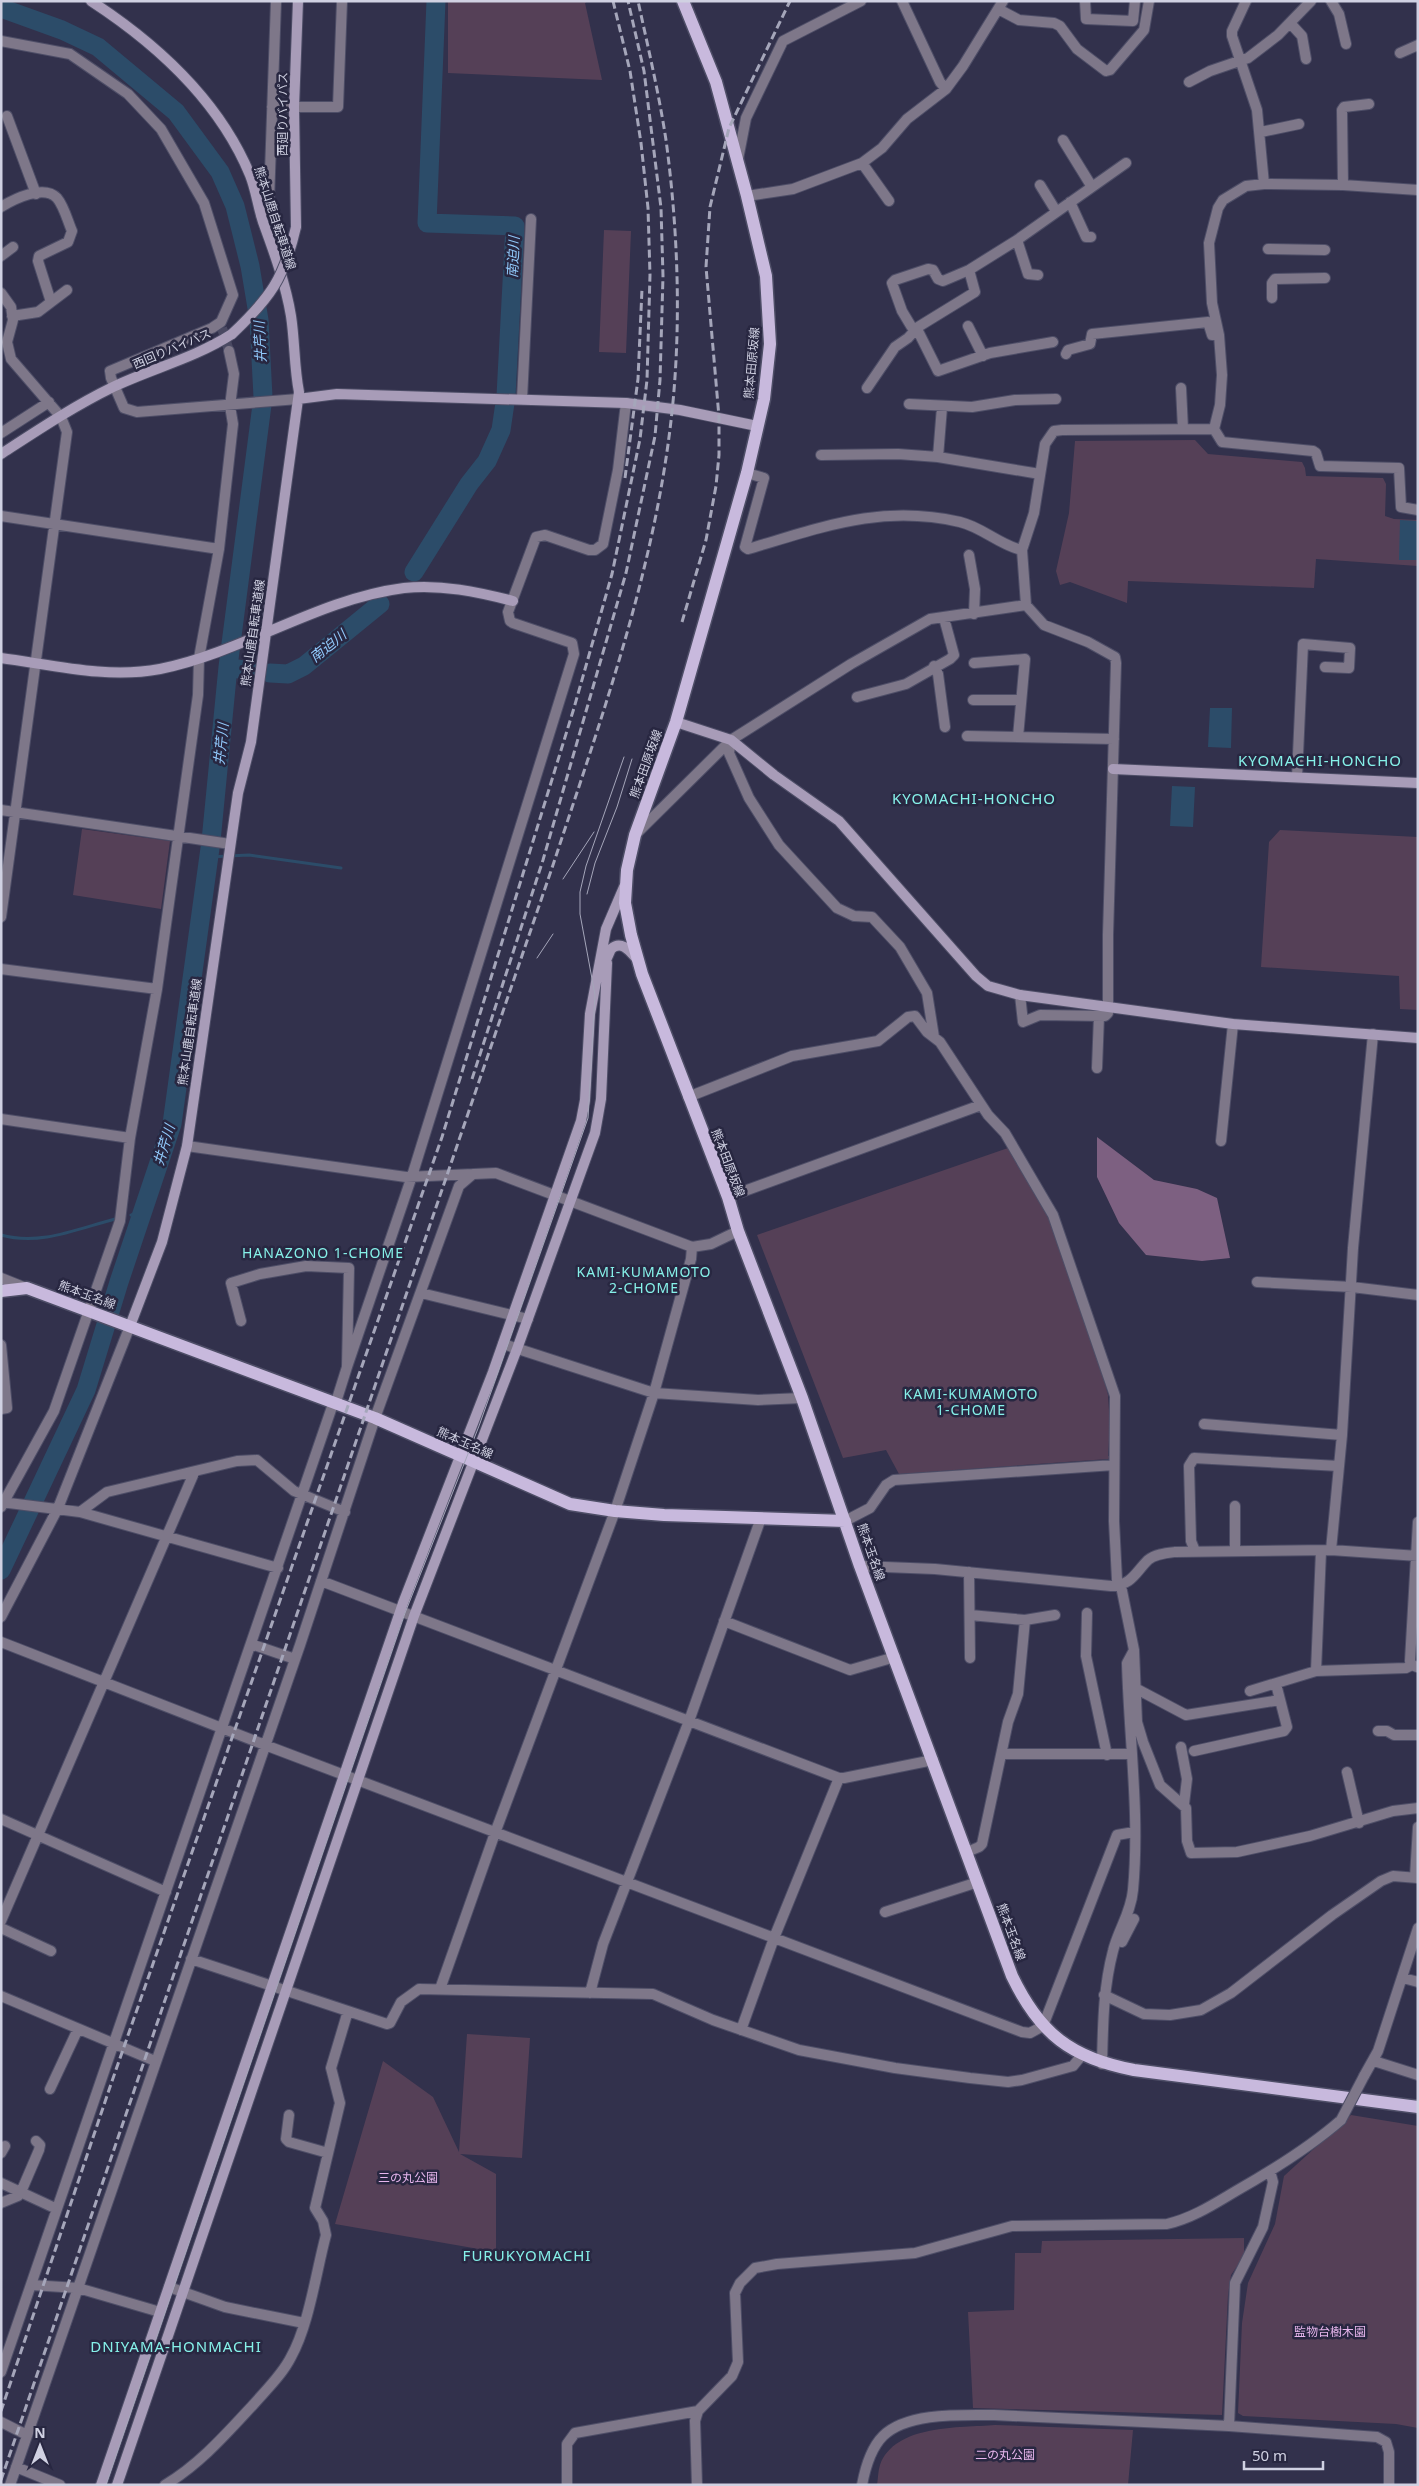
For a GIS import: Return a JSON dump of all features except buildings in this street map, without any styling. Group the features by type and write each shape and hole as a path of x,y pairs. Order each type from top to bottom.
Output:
{"main road":[{"name":"熊本田原坂線","path":"682,1 716,82 747,196 766,276 770,344 768,376 746,473 676,722 635,835 625,885 626,918 638,961 688,1097 728,1197 738,1231 802,1398 845,1521"},
{"name":"熊本玉名線","path":"1,1291 27,1288 335,1402 570,1504 614,1511 845,1521 1012,1976 1023,2000 1043,2026 1063,2043 1082,2055 1102,2064 1134,2070 1418,2106"}],"street":[{"name":"熊本山鹿自転車道線","path":"91,1 127,24 165,56 196,90 236,147 251,176 291,316 293,399 262,635 251,742 238,793 187,1146 162,1242 127,1325"},
{"path":"261,215 269,201 276,1"},
{"name":"西廻りバイパス","path":"296,227 294,107 298,1"},
{"path":"272,107 338,107 342,1"},
{"path":"737,160 746,118 782,41 861,1"},
{"path":"902,1 940,82 946,89"},
{"path":"1085,1 1086,19 1133,21 1135,1"},
{"path":"747,196 793,189 862,163 882,148 907,119 946,89 1002,5 1019,20 1054,23 1060,26 1077,49 1106,71 1110,70 1144,30 1149,1"},
{"path":"1246,1 1232,31 1254,96 1261,132 1264,184"},
{"path":"1189,82 1210,71 1242,61 1278,35 1311,1"},
{"path":"1331,1 1339,14 1346,44"},
{"path":"1290,23 1306,38 1306,59"},
{"path":"1,41 70,54 128,94 161,129 204,203 233,295 222,325 110,371 114,387 124,408 137,412 233,405 337,394 492,398 626,403 680,410 757,426"},
{"path":"1400,53 1418,45"},
{"path":"1343,185 1342,110 1344,107 1369,104"},
{"path":"7,116 36,194"},
{"path":"1261,132 1299,124"},
{"path":"1063,140 1092,187"},
{"path":"862,163 889,201"},
{"path":"1053,342 983,356 938,371 919,333 902,311 892,283 895,280 928,268 933,270 938,279 942,281 969,270 1017,240 1126,163"},
{"path":"1418,190 1343,185 1264,184 1246,186 1223,200 1218,208 1209,243 1212,303 1218,335 1222,375 1220,405 1214,429 1222,442 1313,451 1316,453 1320,466 1399,468 1401,507 1418,510"},
{"path":"1040,185 1056,211"},
{"path":"1,207 18,197 36,194 48,194 57,198 72,231 68,242 39,256 38,260 51,302"},
{"path":"1070,202 1086,237 1091,237"},
{"path":"519,399 531,219"},
{"name":"西回りバイパス","path":"1,454 61,416 114,387 210,349 232,334 252,315 279,280 289,257 296,227"},
{"path":"1017,240 1028,274 1031,276 1038,275"},
{"path":"1,256 12,247"},
{"path":"1268,249 1326,250"},
{"path":"867,388 895,347 908,338 915,330 976,292 969,270"},
{"path":"1272,298 1272,283 1275,279 1325,278"},
{"path":"12,316 38,312 67,290"},
{"path":"1,293 11,307 12,316 5,350 61,416 66,432 1,917"},
{"path":"1066,354 1068,350 1090,344 1092,334 1208,322 1212,335 1218,335"},
{"path":"968,326 983,356"},
{"path":"229,351 234,374 233,424 219,548 202,656 156,989 130,1138 120,1221 54,1412 4,1504 80,1512 278,1568"},
{"path":"1181,388 1182,429"},
{"path":"909,404 975,407 1015,400 1056,399"},
{"path":"1,433 48,402"},
{"path":"1,2372 166,1892 220,1728 278,1568 412,1176 574,654 572,643 510,621 508,612 536,536 545,535 589,550 595,550 603,544 618,470 626,403"},
{"path":"938,457 942,407"},
{"path":"1020,995 1023,1022 1040,1015 1107,1015 1114,739 1114,656 1088,642 1044,625 1026,605 1022,550 1034,513 1045,444 1054,431 1214,429"},
{"path":"822,456 898,454 938,457 1040,474"},
{"path":"746,473 764,478 746,547 748,549 824,526 904,514 925,514 964,522 1022,550"},
{"path":"1,516 219,548"},
{"path":"969,555 975,589 974,614"},
{"path":"1,658 93,672 127,672 159,669 262,635 344,602 405,588 457,589 513,601"},
{"path":"635,835 731,740 851,664 930,619 1026,605"},
{"path":"858,697 906,684 954,655 944,618"},
{"path":"1297,777 1303,644 1350,648 1349,668 1325,667"},
{"path":"974,663 1025,660 1018,737"},
{"path":"934,666 938,674 945,727"},
{"path":"973,700 1020,700"},
{"path":"676,722 731,740 774,776 839,821 976,976 988,986 1020,995 1233,1024 1418,1038"},
{"path":"968,736 1114,739"},
{"path":"731,740 729,753 749,798 790,858 837,908 854,916 872,918 900,947 927,993 934,1037"},
{"path":"1113,769 1418,783"},
{"path":"1,810 230,847"},
{"path":"101,2485 400,1611 514,1315 584,1111 588,1026 606,929 625,885"},
{"path":"117,2485 414,1616 518,1349 598,1121 607,958 606,929"},
{"path":"607,958 614,946 622,946 630,951 638,961"},
{"path":"1,969 156,989"},
{"path":"688,1097 792,1056 878,1042 911,1015 915,1016 954,1062 981,1105 1005,1133 1053,1215 1114,1389 1114,1521 1117,1580 1121,1586 1134,1650 1137,1722 1156,1780 1184,1804"},
{"path":"1097,1068 1099,1016"},
{"path":"1221,1141 1233,1024"},
{"path":"1316,1671 1326,1550 1342,1435 1373,1034"},
{"path":"728,1197 981,1105"},
{"path":"1,1120 130,1138"},
{"path":"187,1146 412,1176 496,1172 692,1247 711,1244 738,1231"},
{"path":"10,2485 295,1659 375,1418 459,1186 473,1174"},
{"path":"440,1989 495,1833 614,1511 654,1393 691,1260 692,1247"},
{"path":"241,1321 231,1283 260,1274 306,1266 349,1268 347,1367"},
{"path":"1,1278 27,1288"},
{"path":"1257,1282 1352,1287 1418,1295"},
{"path":"421,1293 528,1319"},
{"path":"1,1617 54,1508 127,1325"},
{"path":"503,1344 654,1393 758,1400 802,1398"},
{"path":"1,1345 6,1408 1,1409"},
{"path":"1204,1424 1342,1435"},
{"path":"1195,1551 1191,1540 1189,1466 1194,1458 1339,1466"},
{"path":"80,1512 107,1492 194,1473 237,1461 257,1460 294,1491 345,1512"},
{"path":"845,1521 870,1508 886,1485 894,1480 1114,1465"},
{"path":"1,1921 194,1473"},
{"path":"1235,1506 1235,1550"},
{"path":"590,1994 603,1944 689,1721 761,1518"},
{"path":"1250,1691 1316,1671 1406,1668 1415,1666 1410,1660 1418,1522"},
{"path":"860,1566 969,1572 1096,1586 1121,1586 1134,1578 1149,1559 1156,1555 1195,1551 1326,1550 1416,1556"},
{"path":"969,1572 970,1658"},
{"path":"321,1581 839,1778 933,1760"},
{"path":"1087,1613 1086,1656 1107,1754"},
{"path":"970,1615 1025,1620 1055,1615"},
{"path":"967,1852 982,1844 1002,1754 1018,1694 1025,1620"},
{"path":"724,1621 850,1670 895,1656"},
{"path":"1,1642 220,1728 359,1779 495,1833 628,1881 1022,2032 1030,2033 1043,2026 1118,1835 1134,1832"},
{"path":"251,1644 295,1659"},
{"path":"1102,2064 1104,1995 1112,1957 1130,1909 1135,1864 1127,1663 1134,1650"},
{"path":"1194,1751 1284,1731 1287,1727 1276,1684"},
{"path":"1135,1688 1186,1715 1280,1700"},
{"path":"1378,1731 1387,1731 1394,1736 1418,1735"},
{"path":"1181,1747 1187,1779 1184,1804 1186,1808 1186,1841 1191,1853 1237,1852 1359,1823 1393,1811 1418,1808"},
{"path":"1002,1754 1132,1754"},
{"path":"1347,1772 1359,1823"},
{"path":"741,2030 774,1938 839,1778"},
{"path":"1,1819 166,1892"},
{"path":"1104,1995 1144,2014 1170,2015 1200,2010 1231,1993 1332,1915 1381,1881 1393,1876 1416,1877 1418,1827"},
{"path":"886,1912 978,1882"},
{"path":"1112,1957 1134,1919"},
{"path":"1,1928 51,1951"},
{"path":"697,2485 696,2421 698,2411 732,2376 738,2362 735,2293 740,2283 755,2268 778,2264 915,2253 1012,2226 1167,2224 1190,2217 1270,2171 1318,2140 1341,2120 1374,2061 1418,1928"},
{"path":"191,1959 384,2024 390,2023 401,2002 419,1989 590,1994 639,1992 652,1994 741,2030 800,2050 970,2078 1008,2082 1062,2070 1072,2066 1082,2055"},
{"path":"1403,1978 1418,1982"},
{"path":"1,1996 113,2045 155,2061"},
{"path":"165,2485 181,2476 207,2454 276,2379 292,2357 304,2324 326,2235 323,2221 315,2208 340,2103 331,2068 348,2012"},
{"path":"50,2089 78,2030"},
{"path":"1374,2061 1418,2075"},
{"path":"289,2115 286,2139 289,2142 328,2153"},
{"path":"1,2204 18,2196 21,2192 39,2150 40,2145 36,2141"},
{"path":"1229,2426 1235,2283 1263,2226 1273,2182 1270,2171"},
{"path":"1,2183 57,2209"},
{"path":"31,2284 78,2288 160,2312"},
{"path":"169,2287 225,2307 304,2324"},
{"path":"567,2485 567,2444 575,2433 698,2411"},
{"path":"862,2485 866,2468 882,2436 894,2427 914,2420 956,2415 994,2415 1229,2426 1377,2437 1386,2442 1389,2452 1389,2485"},
{"path":"1,2422 27,2435"},
{"path":"16,2466 60,2485"}],"green space":[{"path":"448,1 588,1 585,3 602,80 448,73"},
{"path":"604,230 631,231 626,353 599,352"},
{"path":"1195,440 1208,454 1302,462 1306,476 1383,478 1386,484 1385,516 1394,519 1418,520 1418,566 1316,559 1314,588 1128,581 1127,603 1070,582 1060,585 1056,571 1069,513 1075,441"},
{"path":"82,829 170,841 161,909 73,895"},
{"path":"1280,830 1418,837 1418,1010 1400,1009 1399,976 1261,967 1269,842"},
{"path":"1008,1148 1049,1219 1099,1361 1108,1395 1110,1426 1108,1456 1112,1456 1108,1459 899,1474 886,1450 843,1458 757,1235"},
{"name":"三の丸公園","path":"467,2034 530,2038 522,2158 460,2154 496,2174 496,2252 335,2224 383,2061 433,2097 459,2152"},
{"name":"監物台樹木園","path":"1351,2115 1418,2126 1418,2428 1396,2424 1243,2416 1238,2413 1242,2323 1248,2283 1275,2224 1284,2176"},
{"path":"1244,2238 1244,2256 1231,2275 1228,2295 1222,2415 973,2408 968,2312 1014,2310 1015,2253 1041,2253 1042,2241"},
{"name":"二の丸公園","path":"995,2425 1133,2430 1128,2485 877,2485 880,2465 888,2452 899,2442 914,2435 930,2431"}],"shaded area":[{"path":"1097,1137 1154,1180 1197,1189 1217,1198 1230,1258 1202,1261 1146,1255 1119,1223 1097,1177"}],"water":[{"path":"1400,520 1418,521 1418,560 1399,560"},
{"path":"1210,708 1232,708 1231,748 1208,747"},
{"path":"1172,786 1195,787 1193,827 1170,826"}],"waterway":[{"name":"南迫川","path":"414,572 469,484 487,461 501,430 506,396 515,226 427,223 436,1"},
{"name":"井芹川","path":"1,8 62,30 98,47 176,112 220,172 235,206 250,266 259,320 263,397 228,667 211,841 172,1124 119,1282 86,1390 1,1570"},
{"name":"南迫川","path":"270,673 288,674 304,666 380,604"},
{"name":"南迫川","path":"228,667 254,672"},
{"path":"208,857 249,855 341,868"},
{"path":"131,1215 144,1209"},
{"path":"1,1235 30,1239 58,1235 115,1219"}],"tunnel":[{"path":"222,328 229,351"}],"tram line":[{"path":"106,2485 405,1613 479,1426 588,1118 595,995 580,914 580,892 586,866 624,757"},
{"path":"587,894 595,863 617,807 632,759"},
{"path":"563,879 594,832"},
{"path":"537,958 553,934"}],"railway":[{"path":"1,2411 111,2084 442,1137 574,708 612,574 640,439 647,380 650,275 648,208 641,143 630,71 613,1"},
{"path":"472,1079 543,860 626,573 655,436 660,380 663,276 661,208 644,71 628,1"},
{"path":"1,2480 553,865 605,707 636,600 660,492 669,437 676,363 677,326 674,214 666,140 638,1"},
{"path":"682,622 706,540 716,486 719,455 719,417 706,267 710,207 729,128 790,1"},
{"path":"625,478 638,379 642,289"}],"district":[{"name":"KYOMACHI-HONCHO","path":"1320,761"},
{"name":"KYOMACHI-HONCHO","path":"974,799"},
{"name":"HANAZONO 1-CHOME","path":"323,1253"},
{"name":"KAMI-KUMAMOTO 2-CHOME","path":"644,1280"},
{"name":"KAMI-KUMAMOTO 1-CHOME","path":"971,1402"},
{"name":"FURUKYOMACHI","path":"527,2256"},
{"name":"DNIYAMA-HONMACHI","path":"176,2347"}]}
